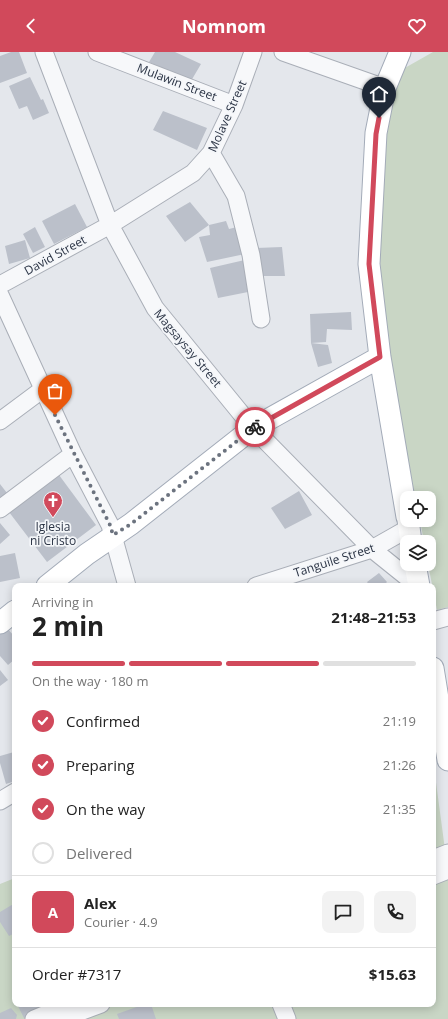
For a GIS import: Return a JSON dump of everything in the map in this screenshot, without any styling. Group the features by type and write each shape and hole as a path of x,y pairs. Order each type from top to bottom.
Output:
{"main road":[{"path":"402,54 385,88 376,134 369,264 380,357 403,491"},
{"path":"51,583 113,535 131,524 253,428 380,357"},
{"path":"416,571 418,583"},
{"path":"0,623 12,613"},
{"path":"436,686 448,760"}],"street":[{"name":"Magsaysay Street","path":"44,52 110,225 155,308 253,428 372,549 414,583"},
{"name":"Mulawin Street","path":"97,52 234,105"},
{"name":"Molave Street","path":"110,225 193,173 211,154 234,105 253,52"},
{"path":"283,52 385,88"},
{"path":"211,154 236,196 251,254 261,319"},
{"name":"David Street","path":"0,286 110,225"},
{"path":"0,295 74,454 92,487 113,535 126,583"},
{"path":"0,421 43,389"},
{"path":"0,508 74,454"},
{"name":"Tanguile Street","path":"265,583 372,549 409,527"},
{"path":"436,620 448,617"},
{"path":"0,801 12,794"},
{"path":"436,858 448,853"},
{"path":"436,875 448,870"},
{"path":"34,1019 63,1007"},
{"path":"61,1019 93,1007"},
{"path":"282,1007 287,1019"}],"green space":[{"path":"433,52 448,52 448,607 437,610 436,583 432,583 429,571 436,571 436,535 423,535 421,527 436,527 436,491 414,491 391,363 381,281 379,234 384,142 397,84 403,69"},
{"path":"436,782 448,872 448,1019 0,1019 0,884 12,879 12,1007 436,1007"}],"building":[{"path":"11,52 19,52 27,73 0,83 0,56"},
{"path":"155,52 175,52 201,64 191,81 149,62"},
{"path":"30,77 41,100 43,99 49,113 33,120 27,106 19,109 9,86"},
{"path":"163,111 207,128 197,150 153,130"},
{"path":"190,202 209,225 185,242 166,216"},
{"path":"75,204 87,227 54,244 42,221"},
{"path":"226,221 229,229 237,227 245,254 207,262 199,237 210,235 209,225"},
{"path":"35,227 45,247 33,253 23,234"},
{"path":"25,240 30,258 9,264 5,246"},
{"path":"282,247 285,276 261,276 256,248"},
{"path":"249,259 253,291 218,298 210,268"},
{"path":"351,312 352,330 327,329 326,342 311,343 310,314"},
{"path":"311,343 328,345 332,363 318,367"},
{"name":"Iglesia ni Cristo","path":"59,475 96,525 47,562 9,512"},
{"path":"0,484 7,493 0,503"},
{"path":"299,491 312,515 285,529 271,508"},
{"path":"0,523 10,535 0,544"},
{"path":"15,553 20,578 0,582 0,556"},
{"path":"379,573 387,582 368,583 367,582"},
{"path":"6,627 12,634 12,662 8,665 0,656 0,632"},
{"path":"0,670 8,680 0,686"},
{"path":"12,753 12,782 6,784 0,763 0,756"},
{"path":"12,905 12,934 9,936 0,922 0,912"},
{"path":"18,1007 40,1007 41,1010 24,1018"},
{"path":"137,1007 152,1007 156,1019 119,1019 117,1014"},
{"path":"11,1008 17,1015 16,1019 0,1019 0,1013"}],"way so far":[{"path":"55,415 92,487 110,525 113,535 131,524 255,427"}],"place":[{"name":"Iglesia ni Cristo","path":"53,518"}],"route":[{"path":"255,427 380,357 369,264 376,134 379,118"}]}
